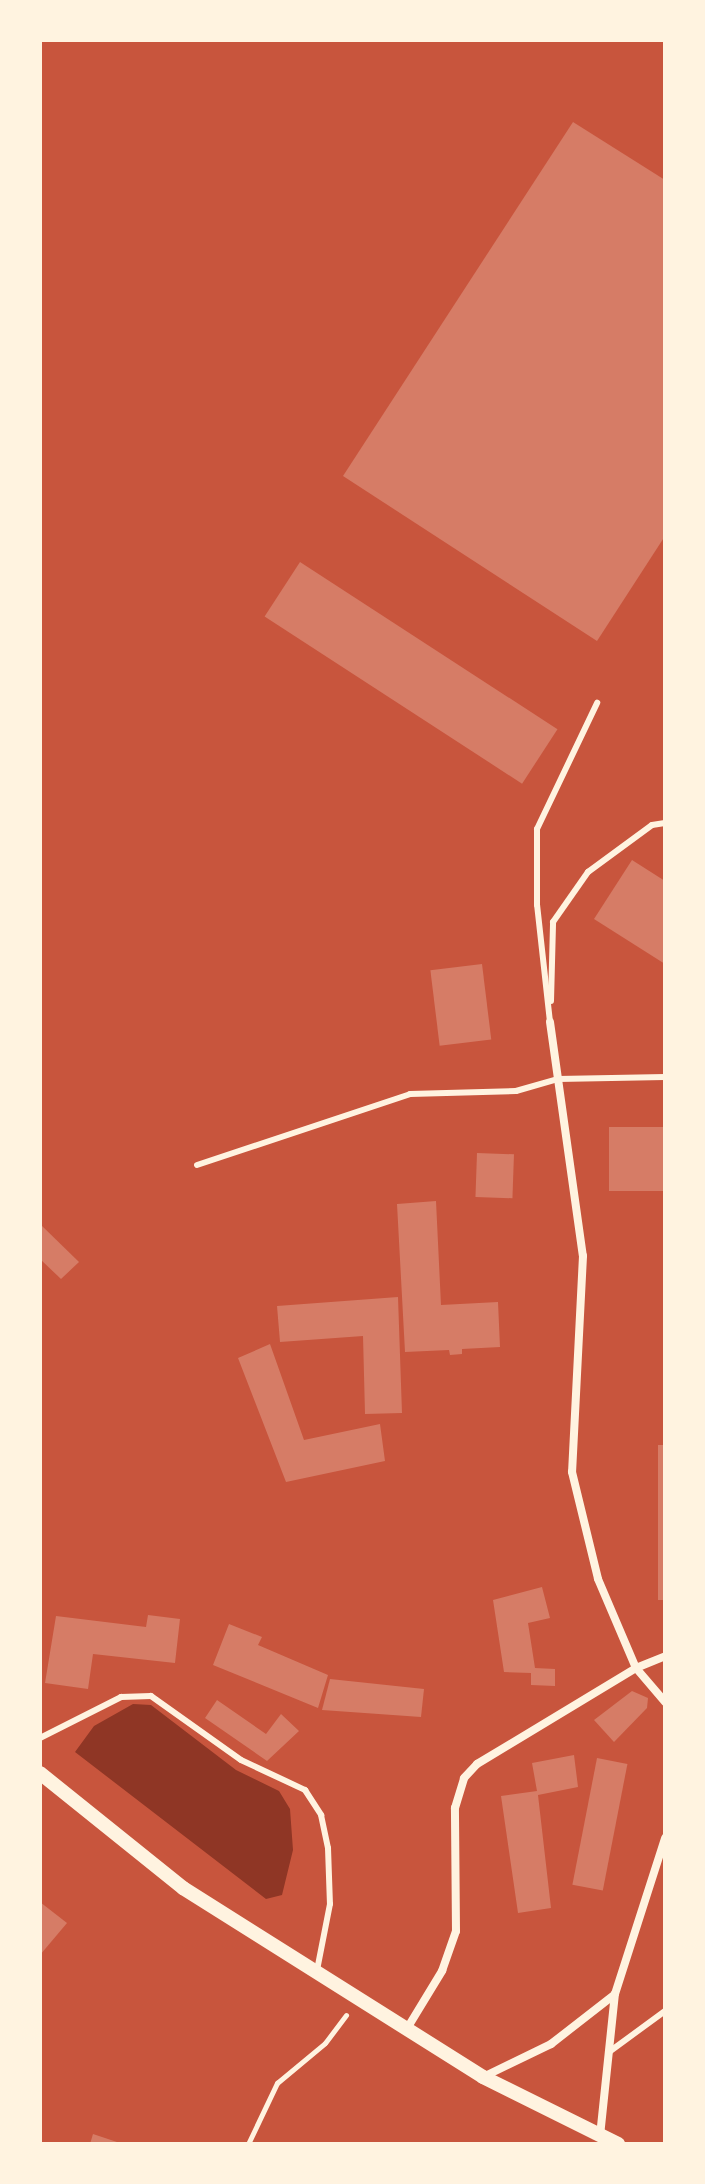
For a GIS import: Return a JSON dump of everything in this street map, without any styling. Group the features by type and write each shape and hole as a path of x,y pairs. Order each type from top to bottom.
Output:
{"street":[{"path":"550,1022 583,1256 572,1472 598,1579 636,1668 665,1702"},
{"path":"408,2027 442,1971 456,1931 455,1808 464,1778 477,1764 636,1668 665,1656"},
{"path":"40,1773 183,1888 483,2077 618,2144"},
{"path":"600,2136 606,2054 615,1994 665,1838"},
{"path":"483,2077 551,2044 615,1994"}],"lane":[{"path":"550,1022 537,905 537,829 597,703"},
{"path":"550,1022 553,922 588,872 652,825 665,823"},
{"path":"197,1165 410,1094 516,1091 558,1079 665,1077"},
{"path":"40,1738 121,1697 151,1696 241,1760 305,1790 321,1815 328,1848 330,1904 317,1973"},
{"path":"606,2054 665,2011"}],"path":[{"path":"248,2144 277,2083 325,2043 358,1998"}],"shaded area":[{"path":"133,1704 151,1705 236,1770 279,1791 290,1809 293,1850 282,1895 266,1899 75,1752 94,1726"}],"building":[{"path":"573,122 665,180 665,536 597,641 343,476"},
{"path":"300,562 557,729 522,784 265,617"},
{"path":"632,860 665,881 665,964 594,919"},
{"path":"482,964 491,1039 440,1046 430,970"},
{"path":"609,1127 665,1127 665,1191 609,1191"},
{"path":"477,1153 514,1154 512,1198 475,1197"},
{"path":"436,1201 441,1305 498,1302 500,1347 462,1349 462,1354 450,1355 449,1350 405,1352 397,1204"},
{"path":"40,1224 79,1262 61,1279 40,1259"},
{"path":"398,1297 402,1413 365,1414 363,1336 280,1342 277,1306"},
{"path":"270,1344 304,1440 380,1424 385,1461 286,1482 238,1358"},
{"path":"658,1445 665,1445 665,1600 658,1600"},
{"path":"542,1587 550,1618 528,1623 535,1668 555,1669 555,1686 531,1685 531,1673 504,1672 493,1600"},
{"path":"148,1615 180,1619 175,1663 93,1654 88,1689 45,1683 56,1616 146,1627"},
{"path":"229,1624 262,1637 258,1645 328,1675 318,1708 213,1665"},
{"path":"330,1679 424,1689 421,1717 322,1710"},
{"path":"632,1691 648,1698 647,1708 614,1742 594,1720"},
{"path":"217,1700 266,1734 281,1714 299,1731 267,1761 205,1718"},
{"path":"574,1755 578,1787 538,1795 551,1908 518,1913 501,1796 537,1791 532,1763"},
{"path":"597,1758 627,1764 603,1891 572,1885"},
{"path":"40,1902 67,1923 40,1955"},
{"path":"93,2134 120,2143 120,2144 90,2144"}]}
